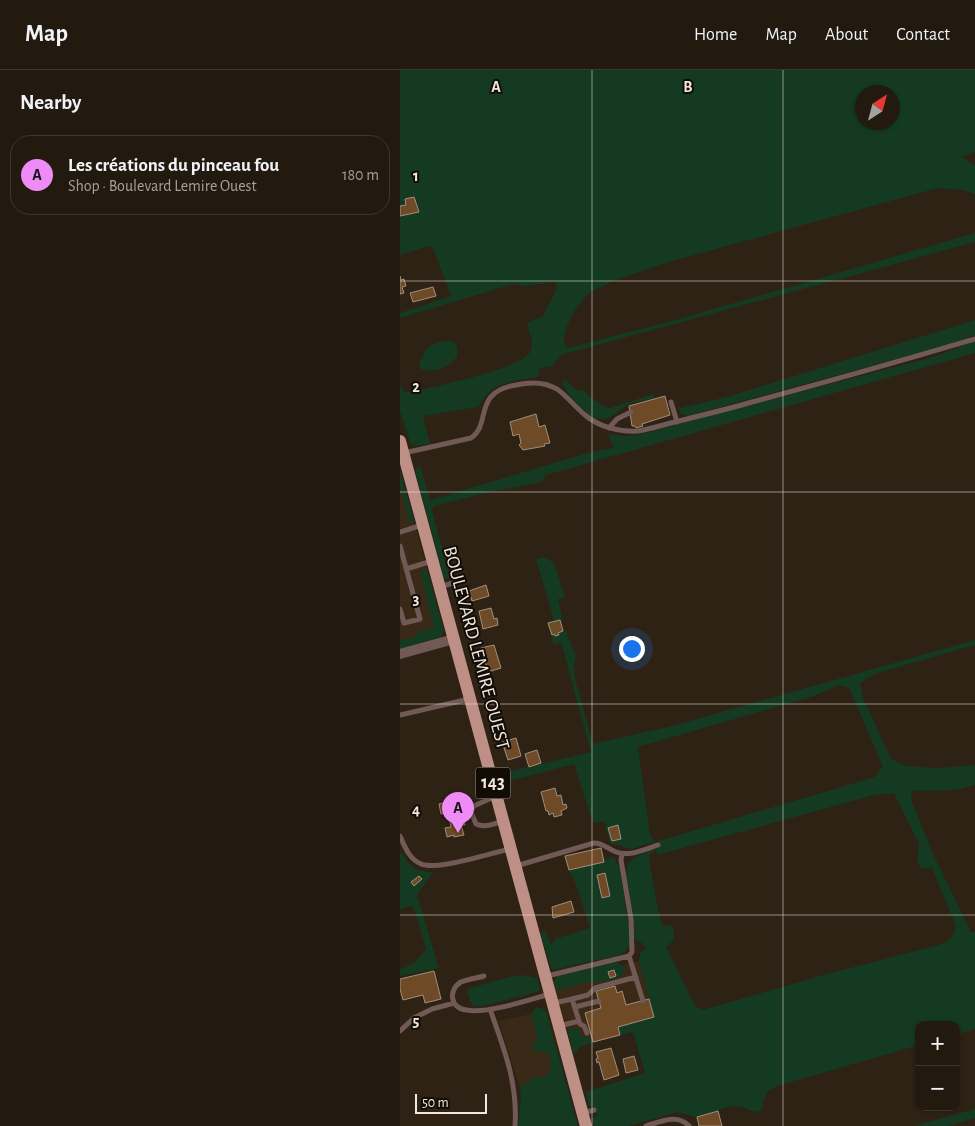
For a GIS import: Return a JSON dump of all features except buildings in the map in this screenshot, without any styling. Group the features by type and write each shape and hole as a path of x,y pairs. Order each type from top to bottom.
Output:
{"main road":[{"name":"BOULEVARD LEMIRE OUEST","path":"400,441 559,1026 588,1112 586,1126"}],"street":[{"path":"400,654 454,639"}],"lane":[{"path":"403,453 471,438 477,434 480,428 484,408 488,401 494,394 514,385 539,383 548,385 562,393 591,420 609,428 638,430 676,422 873,370 975,339"},
{"path":"671,402 676,422"},
{"path":"609,428 617,419 631,412"},
{"path":"400,532 423,525"},
{"path":"400,546 420,620 404,623 400,609"},
{"path":"406,569 433,561"},
{"path":"440,587 462,580"},
{"path":"400,715 470,699"},
{"path":"496,796 474,806 471,812 476,824 480,826 503,821"},
{"path":"400,836 410,855 421,864 428,866 449,864 511,849"},
{"path":"515,866 594,844 602,844 622,854 634,853 658,845"},
{"path":"545,976 629,956 632,952 631,919 621,860 622,854"},
{"path":"629,956 643,1001"},
{"path":"484,976 466,980 456,987 452,996 454,1003 464,1010 490,1009 552,999 572,999 588,994 595,988 636,978"},
{"path":"572,999 580,1024 584,1026 586,1034"},
{"path":"575,1007 599,1000"},
{"path":"400,1031 414,1018 432,1009 454,1003"},
{"path":"490,1009 511,1070 514,1089 515,1126"},
{"path":"559,1026 579,1021"},
{"path":"646,1126 672,1119 678,1119 689,1126"}],"shaded area":[{"path":"400,471 444,631 400,643"},
{"path":"639,961 656,1024 573,1049 554,985"},
{"path":"531,1014 537,1036 535,1044 537,1052 547,1052 552,1065 549,1073 544,1078 536,1076 520,1088 499,1021"}],"green space":[{"path":"400,70 975,70 975,152 962,157 975,165 975,194 962,190 938,188 665,263 616,280 590,292 576,308 567,326 564,337 565,346 568,348 679,319 975,233 975,242 561,355 552,366 540,368 538,377 511,381 496,387 484,398 478,407 423,416 430,444 415,446 411,445 400,411 400,385 405,393 417,391 492,372 522,359 532,348 528,322 542,317 556,291 557,285 554,282 524,286 513,284 400,318 400,313 451,296 433,248 429,246 400,255 400,216 419,212 414,197 405,199 406,205 400,206"},
{"path":"975,320 975,335 948,345 688,416 681,414 678,407 681,408 730,396"},
{"path":"975,341 975,353 546,475 543,480 537,483 434,506 432,510 451,577 444,579 415,470 420,465 430,500 591,452 614,448 608,434 627,436 641,434 933,357"},
{"path":"454,342 458,348 457,357 440,369 421,369 419,366 420,360 428,348 436,343"},
{"path":"565,379 578,391 582,390 604,407 610,408 653,394 655,398 625,406 608,418 599,419 580,408 562,384"},
{"path":"400,471 413,516 414,521 412,523 410,523 400,488"},
{"path":"544,557 554,563 565,597 558,599 563,620 548,623 552,634 555,636 566,631 576,657 574,666 575,678 593,744 676,725 975,640 975,645 874,674 860,683 863,698 891,759 906,766 939,768 975,765 975,785 956,790 911,791 912,802 935,858 971,932 975,932 975,1029 960,1034 960,1021 915,1021 915,1046 777,1086 767,1092 760,1112 731,1106 697,1117 678,1112 628,1126 594,1126 591,1119 597,1116 594,1106 589,1106 585,1092 645,1073 633,1032 620,1035 618,1027 654,1017 639,961 641,952 646,948 641,942 635,940 626,873 629,863 636,856 656,849 654,842 631,849 610,843 604,821 593,823 574,764 506,782 507,791 502,792 498,776 503,773 591,752 561,642 554,645 547,622 554,620 536,559","holes":["838,685 849,688 883,766 875,777 655,842 650,835 638,747 814,696","894,793 919,844 917,863 922,868 932,868 956,926 950,939 936,946 823,975 703,1010 695,1006 666,947 674,940 673,925 662,926 649,859 651,853 656,850 657,855 874,795","618,826 621,839 612,841 608,828"]},
{"path":"424,569 428,572 444,631 441,637 400,649 400,640 416,637 416,633 434,627 420,572"},
{"path":"400,853 415,868 433,872 417,895 439,968 400,976 400,969 415,962 426,949 413,906 400,909"},
{"path":"614,857 620,868 630,943 620,955 553,970 540,932 546,932 551,945 555,939 590,928 577,887 569,870 604,862 604,860"},
{"path":"612,962 626,968 618,978 596,983 593,981 559,990 554,985 557,976"},
{"path":"524,975 537,978 540,990 483,1006 471,1004 467,991 470,988 509,977"},
{"path":"536,1007 546,1010 578,1126 518,1126 521,1100 520,1088 536,1076 544,1078 549,1073 552,1065 547,1052 531,1050 537,1036 531,1014"},
{"path":"578,1027 581,1036 587,1036 593,1042 579,1047 574,1055 568,1033 569,1029"},
{"path":"975,1109 975,1118 948,1126 914,1126"}],"place":[{"name":"Les créations du pinceau fou","path":"458,833"}]}
